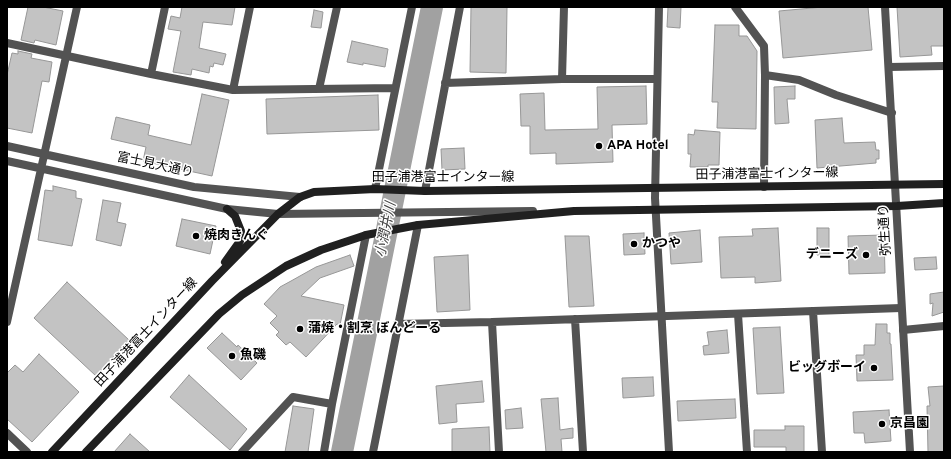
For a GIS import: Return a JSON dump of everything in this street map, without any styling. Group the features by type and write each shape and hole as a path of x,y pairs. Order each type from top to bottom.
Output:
{"main road":[{"name":"田子浦港富士インター線","path":"52,452 212,281 278,214 300,197 314,192 376,190 425,191 944,184"},
{"path":"86,452 219,314 242,295 286,266 321,250 366,234 418,225 574,211 944,204"},
{"path":"212,281 240,241 241,231 238,221 227,209"}],"street":[{"path":"7,322 77,7"},
{"path":"151,74 165,7"},
{"path":"232,90 250,7"},
{"path":"319,89 337,7"},
{"path":"376,190 412,7"},
{"path":"425,191 460,7"},
{"path":"562,79 564,7"},
{"path":"659,7 655,188 669,452"},
{"path":"735,7 764,46 764,187"},
{"name":"弥生通り","path":"885,7 910,452"},
{"path":"7,43 232,90 395,88"},
{"path":"889,67 944,66"},
{"path":"765,74 799,80 836,95 892,113"},
{"path":"445,83 562,79 657,79"},
{"name":"富士見大通り","path":"7,146 194,187 300,197"},
{"name":"富士見大通り","path":"7,161 227,209 278,214 574,211"},
{"path":"373,452 397,324 418,225"},
{"path":"324,452 332,404 366,234"},
{"path":"397,324 902,308"},
{"path":"813,311 822,452"},
{"path":"738,314 747,452"},
{"path":"575,319 583,452"},
{"path":"492,322 499,452"},
{"path":"903,330 944,326"},
{"path":"242,452 293,397 332,404"},
{"path":"7,433 28,452"}],"building":[{"path":"28,7 43,7 63,11 56,45 35,40 34,43 21,40"},
{"path":"182,7 235,7 232,25 203,22 199,48 226,54 223,65 214,63 213,67 210,66 209,73 192,69 191,75 173,72 181,31 168,29 171,16 180,18"},
{"path":"471,7 507,7 506,73 470,72"},
{"path":"668,7 681,7 680,28 667,27"},
{"path":"823,7 868,7 872,50 783,58 779,11"},
{"path":"897,7 944,7 944,46 931,46 932,55 900,57"},
{"path":"314,10 323,12 321,28 311,27"},
{"path":"715,25 739,25 739,36 747,36 757,51 756,129 717,128 718,102 712,102"},
{"path":"352,41 388,49 385,67 347,62"},
{"path":"18,51 32,54 31,58 52,62 49,82 42,81 32,133 7,128 7,75 12,53 18,54"},
{"path":"646,86 647,124 612,125 613,162 556,164 556,153 530,154 530,126 521,126 520,94 544,93 545,130 598,129 597,87"},
{"path":"795,86 795,99 787,99 789,123 775,124 774,87"},
{"path":"202,94 229,100 212,176 143,161 146,147 111,139 116,117 150,125 148,135 191,145"},
{"path":"378,95 379,130 267,134 266,99"},
{"path":"842,118 844,143 875,142 876,150 879,150 879,159 876,159 876,163 817,168 815,120"},
{"path":"695,130 720,132 719,165 708,165 708,167 690,167 691,154 688,154 688,134 694,135"},
{"path":"464,148 465,169 442,170 441,149"},
{"path":"53,186 76,191 76,198 82,199 72,246 38,240 45,190 53,191"},
{"path":"103,200 121,203 117,222 126,224 121,246 96,240"},
{"name":"焼肉きんぐ","path":"182,219 216,226 210,254 176,246"},
{"path":"778,228 781,281 755,283 755,277 721,278 719,237 753,236 752,229"},
{"path":"817,228 829,228 829,255 817,255"},
{"path":"700,230 702,262 671,264 669,233"},
{"name":"かつや","path":"644,233 645,254 624,255 623,234"},
{"name":"デニーズ","path":"884,235 885,273 849,274 848,236"},
{"path":"565,236 589,236 594,306 569,307"},
{"path":"350,255 354,266 320,278 301,296 344,305 340,325 337,324 306,357 290,342 286,345 276,335 279,332 270,323 277,316 264,304 280,287 316,267"},
{"path":"468,255 470,310 437,312 434,257"},
{"path":"936,257 937,269 915,270 914,258"},
{"path":"67,282 129,340 96,376 34,318"},
{"path":"944,292 944,312 932,316 933,303 930,304 930,294"},
{"name":"ビッグボーイ","path":"876,324 887,324 887,333 890,333 893,380 857,381 856,355 864,355 864,345 875,345"},
{"path":"780,327 784,393 757,394 753,328"},
{"path":"727,330 729,353 704,355 703,346 709,345 707,332"},
{"name":"魚磯","path":"222,333 237,347 238,345 257,363 241,380 207,348"},
{"path":"39,354 79,392 32,442 7,419 7,373 15,365 23,372"},
{"path":"189,375 247,429 230,450 170,397"},
{"path":"653,377 654,396 623,398 622,378"},
{"path":"482,381 484,402 456,404 457,422 439,424 436,386"},
{"path":"944,386 944,452 928,452 927,406 930,406 928,387"},
{"path":"558,398 560,430 573,428 573,438 561,439 562,452 546,452 541,399"},
{"path":"735,399 736,418 678,421 677,401"},
{"path":"293,406 314,409 308,452 285,452"},
{"path":"521,408 523,428 506,429 505,410"},
{"path":"889,410 891,441 865,443 864,433 854,433 853,412"},
{"path":"785,426 804,426 804,452 786,452 786,447 754,447 754,430 785,430"},
{"path":"489,427 490,452 452,452 452,429"},
{"path":"130,434 150,452 114,452"}],"waterway":[{"name":"小潤井川","path":"342,452 432,7"}],"place":[{"name":"APA Hotel","path":"599,146"},
{"name":"焼肉きんぐ","path":"196,236"},
{"name":"かつや","path":"634,244"},
{"name":"デニーズ","path":"866,255"},
{"name":"蒲焼・割烹 ぼんどーる","path":"300,329"},
{"name":"魚磯","path":"232,356"},
{"name":"ビッグボーイ","path":"874,368"},
{"name":"京昌園","path":"882,424"}]}
